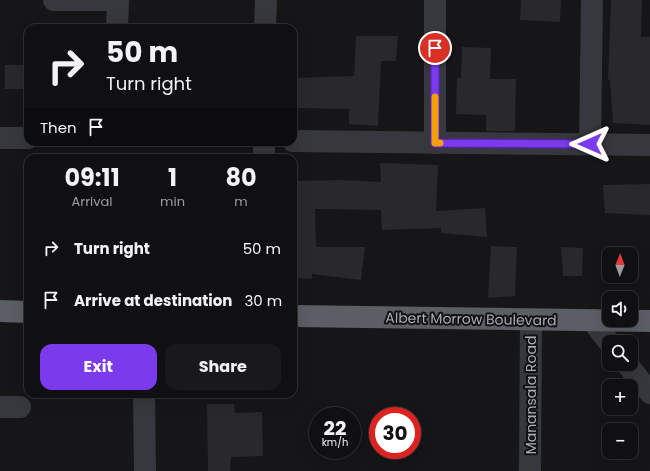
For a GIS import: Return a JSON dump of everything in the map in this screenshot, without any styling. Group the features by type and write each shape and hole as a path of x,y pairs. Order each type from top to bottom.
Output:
{"highway":[{"path":"0,311 24,312"},
{"name":"Albert Morrow Boulevard","path":"297,316 650,321"}],"street":[{"path":"54,0 118,0 117,24"},
{"path":"265,24 266,0"},
{"path":"435,0 435,143"},
{"path":"590,144 592,0"},
{"path":"0,138 24,138"},
{"path":"297,141 650,145"},
{"name":"Manansala Road","path":"530,471 531,320"},
{"path":"592,320 604,335"},
{"path":"633,371 650,393"},
{"path":"144,398 145,471"}],"building":[{"path":"521,0 561,0 560,22 520,20"},
{"path":"611,0 642,0 641,37 650,37 650,125 613,123 610,80 608,80"},
{"path":"356,36 398,36 396,61 381,61 378,126 349,124 349,109 297,108 297,78 354,76"},
{"path":"462,47 491,48 490,79 516,79 515,131 486,131 486,115 456,114 457,78 461,78"},
{"path":"5,65 24,65 24,89 5,89"},
{"path":"380,163 438,165 436,211 485,208 487,237 441,233 441,228 382,230 381,210 315,209 316,247 365,247 361,280 312,274 312,279 297,278 297,181 342,180 381,182"},
{"path":"650,184 650,215 605,213 603,185"},
{"path":"491,246 517,247 515,296 488,298"},
{"path":"561,247 583,248 582,276 563,276"},
{"path":"207,404 234,404 235,413 262,412 263,456 231,457 230,471 208,471"}],"slow traffic":[{"path":"435,97 435,143 440,143"}],"route":[{"path":"435,48 435,143 590,144"}]}
